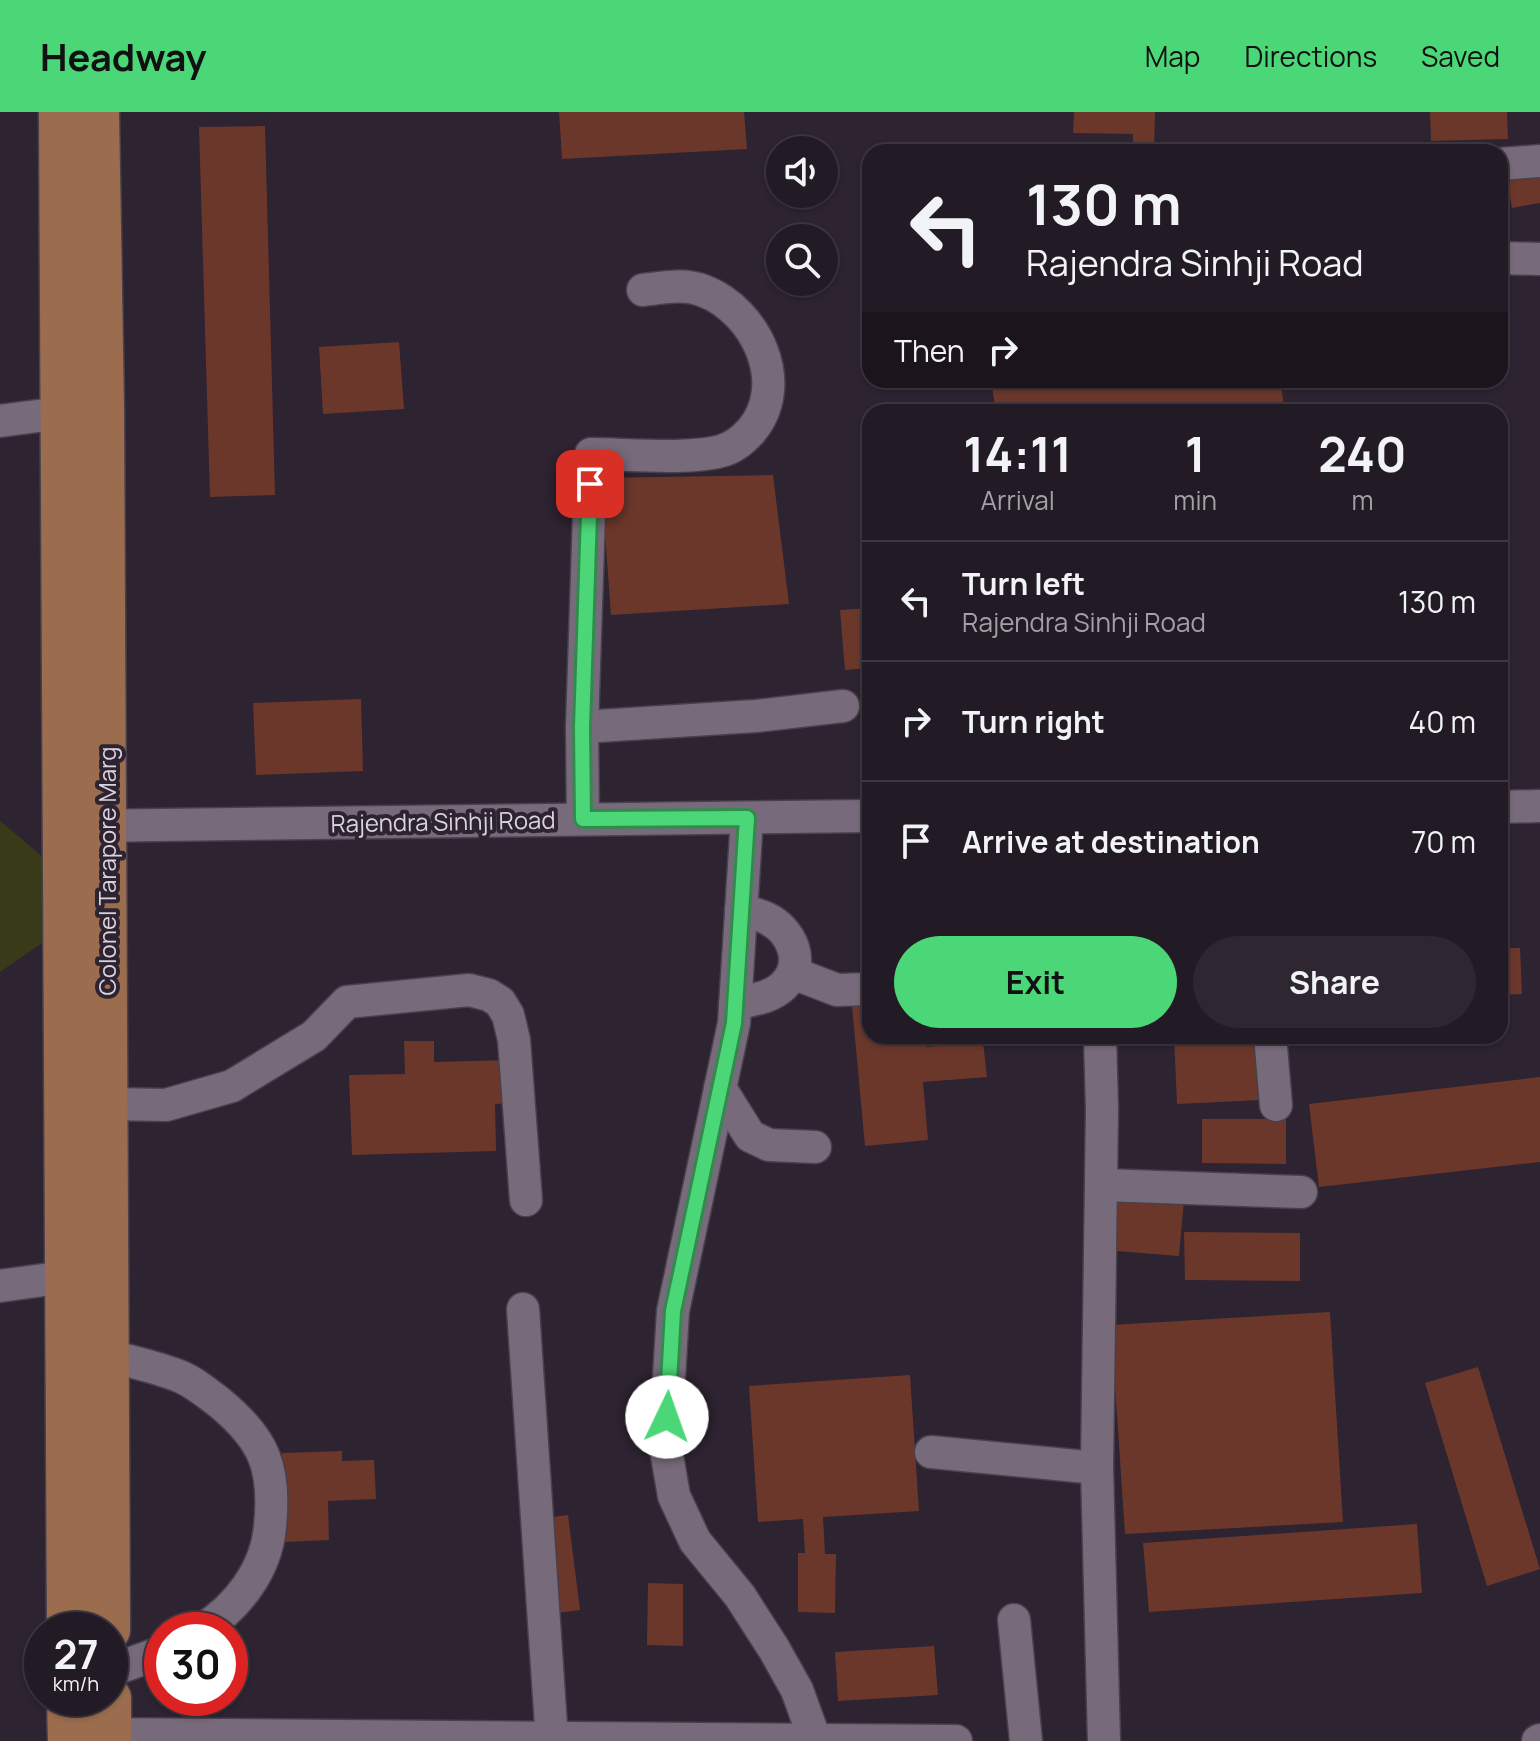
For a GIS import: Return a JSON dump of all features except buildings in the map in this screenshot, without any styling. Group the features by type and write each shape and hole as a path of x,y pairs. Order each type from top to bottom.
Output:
{"main road":[{"name":"Colonel Tarapore Marg","path":"60,112 68,1612"},
{"name":"Colonel Tarapore Marg","path":"98,112 103,407 109,1612"}],"street":[{"path":"1508,163 1540,161"},
{"path":"1508,258 1540,259"},
{"path":"583,819 582,727 591,454 721,451 741,441 758,422 769,399 768,374 760,342 724,300 687,286 643,290"},
{"path":"0,421 103,407"},
{"path":"582,727 756,716 843,706"},
{"path":"1508,807 1540,806"},
{"name":"Rajendra Sinhji Road","path":"64,826 862,816"},
{"path":"747,818 734,1023 673,1311 665,1444 674,1496 695,1541 740,1596 774,1649 797,1690 815,1740"},
{"path":"735,1004 784,986 793,973 796,959 790,939 779,926 765,917 741,910"},
{"path":"793,973 837,990 862,989"},
{"path":"107,1104 166,1105 232,1086 314,1036 347,1002 469,990 489,995 500,1002 508,1015 514,1040 526,1200"},
{"path":"1100,1044 1102,1185 1097,1468 1104,1741"},
{"path":"1271,1044 1276,1105"},
{"path":"720,1088 750,1136 769,1145 815,1147"},
{"path":"1102,1185 1301,1192"},
{"path":"0,1286 108,1272"},
{"path":"523,1309 552,1740"},
{"path":"108,1355 180,1377 206,1392 237,1417 258,1442 265,1456 272,1509 264,1561 247,1588 222,1612"},
{"path":"931,1452 1097,1468"},
{"path":"1014,1620 1026,1741"},
{"path":"69,1724 110,1724 267,1738 956,1741"}],"shaded area":[{"path":"0,821 43,857 45,941 0,972"}],"route":[{"path":"590,484 582,727 583,819 747,818 734,1023 673,1311 667,1417"}]}
